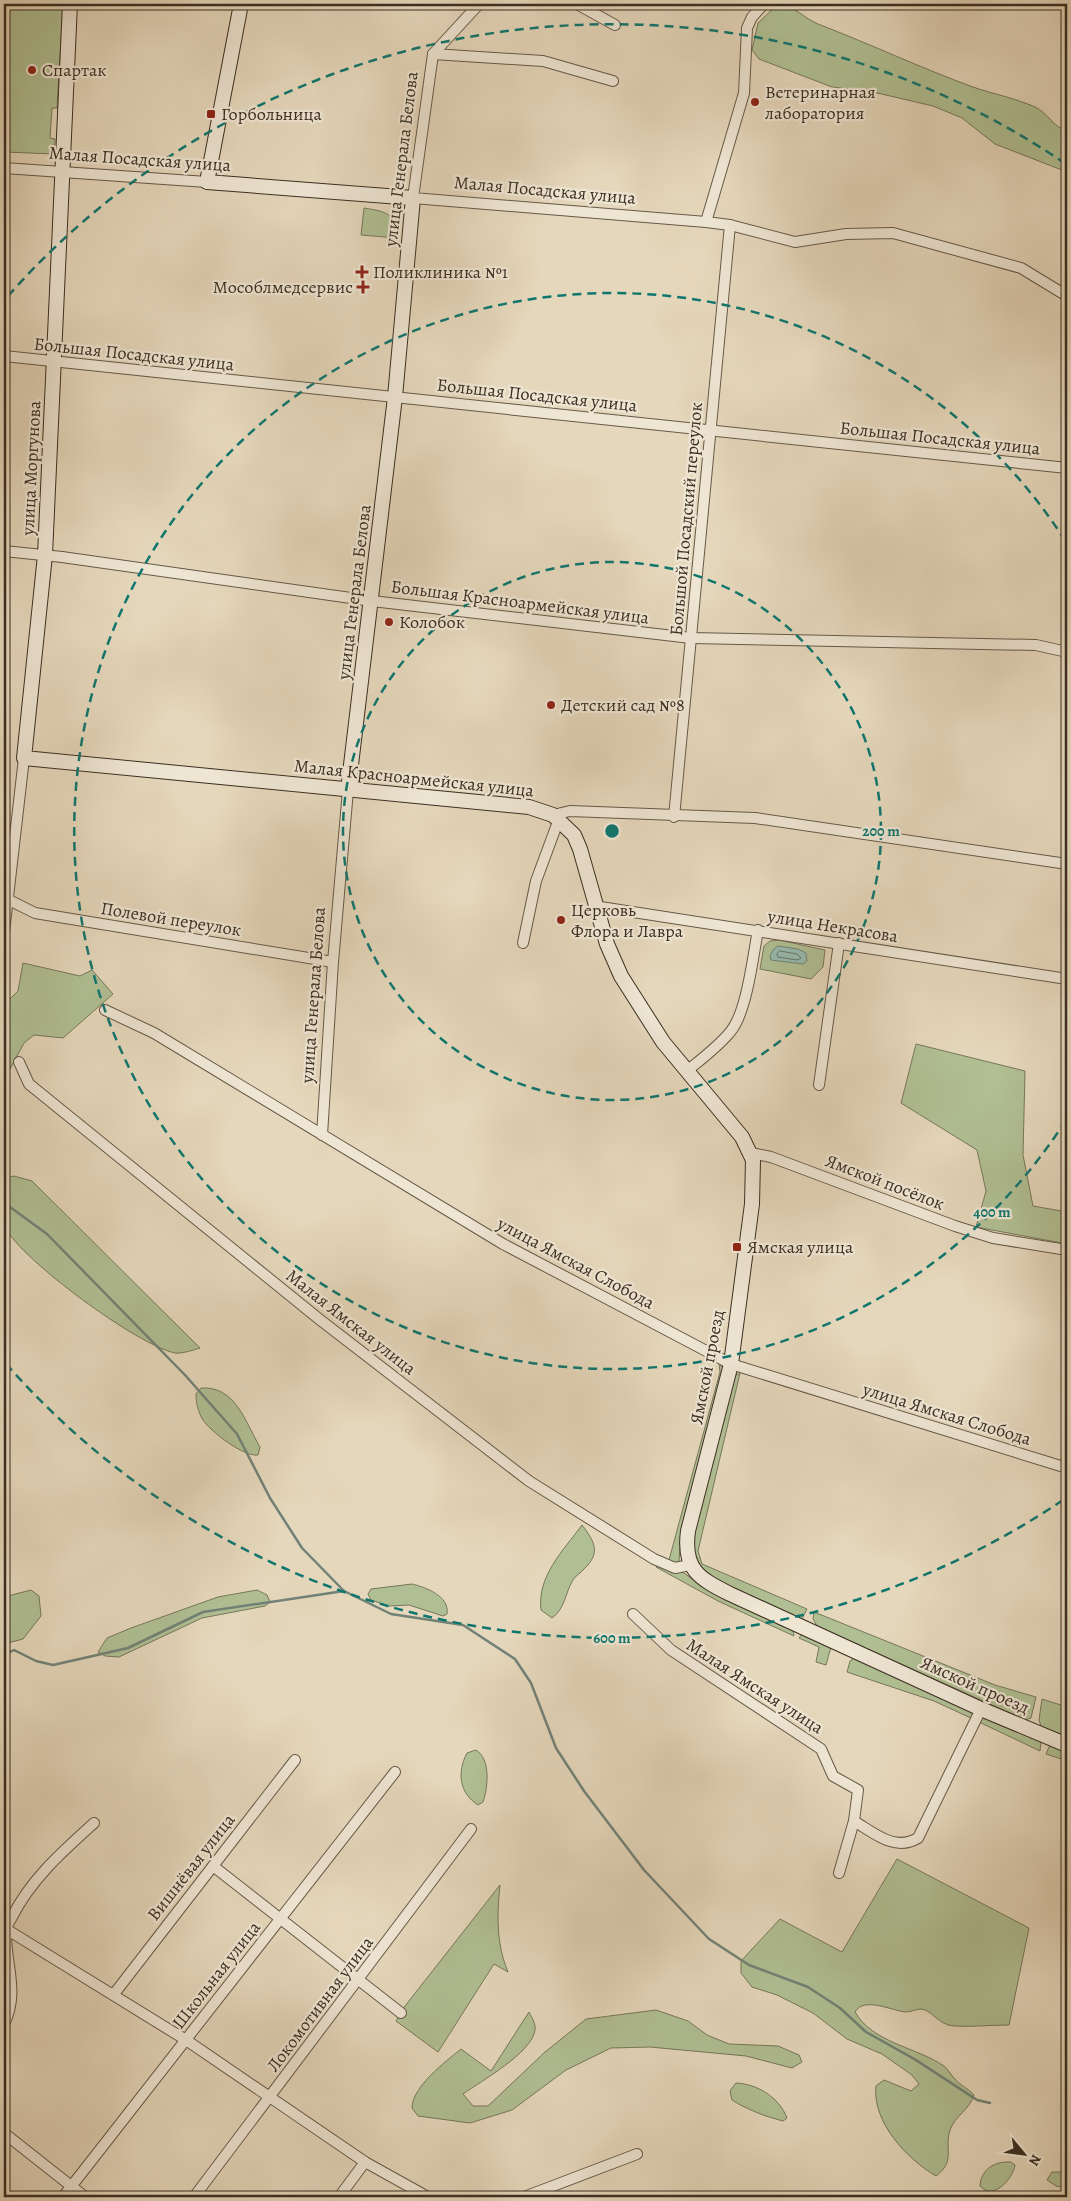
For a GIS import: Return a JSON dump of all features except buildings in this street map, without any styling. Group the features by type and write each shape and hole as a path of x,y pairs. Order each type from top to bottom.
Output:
{"main road":[{"name":"улица Моргунова","path":"24,758 46,555 70,4"},
{"path":"207,182 241,4"},
{"name":"Малая Посадская улица","path":"207,182 413,198"},
{"name":"улица Генерала Белова","path":"348,790 372,602 395,397 413,198"},
{"name":"Малая Красноармейская улица","path":"24,758 529,807 556,817"},
{"name":"Ямской проезд","path":"556,817 569,829 578,842 594,906 607,944 621,976 663,1042 742,1137 751,1153 754,1168 752,1204 731,1364 688,1530 686,1552 690,1565 698,1575 716,1587 981,1709 1067,1745"}],"street":[{"path":"433,54 479,4"},
{"path":"577,4 615,25"},
{"path":"706,222 744,93 748,28 752,17 764,4"},
{"path":"433,54 543,61 613,81"},
{"name":"улица Генерала Белова","path":"413,198 433,54"},
{"name":"Малая Посадская улица","path":"4,168 207,182"},
{"name":"Малая Посадская улица","path":"413,198 706,222 730,225 795,242 846,234 893,233 1021,268 1067,296"},
{"name":"Большой Посадский переулок","path":"674,816 730,225"},
{"name":"Большая Посадская улица","path":"4,356 1067,468"},
{"name":"Большая Красноармейская улица","path":"4,551 46,555 372,602 691,638 1036,645 1067,652"},
{"name":"улица Моргунова","path":"4,932 24,758"},
{"name":"улица Генерала Белова","path":"322,1135 333,962 348,790"},
{"name":"Малая Красноармейская улица","path":"556,817 570,811 755,818 1067,864"},
{"path":"523,943 536,881 556,817"},
{"name":"Полевой переулок","path":"7,899 35,914 333,962"},
{"name":"улица Некрасова","path":"594,906 1067,979"},
{"path":"688,1070 705,1057 732,1029 745,995 758,930"},
{"path":"819,1085 839,943"},
{"name":"улица Ямская Слобода","path":"105,1010 154,1033 503,1244 731,1364 1067,1468"},
{"name":"Малая Ямская улица","path":"19,1062 23,1074 36,1090 319,1319 529,1481 654,1559 675,1568 690,1565"},
{"name":"Ямской посёлок","path":"751,1153 771,1157 955,1226 993,1238 1067,1250"},
{"name":"Малая Ямская улица","path":"633,1614 671,1650 821,1748 833,1776 858,1790 859,1795 854,1821 838,1873"},
{"path":"854,1821 892,1844 911,1843 918,1838 981,1709"},
{"name":"Вишнёвая улица","path":"114,1994 295,1760"},
{"name":"Школьная улица","path":"63,2197 394,1772"},
{"path":"4,2024 12,2003 13,1987 6,1929 28,1890 57,1856 94,1823"},
{"name":"Локомотивная улица","path":"194,2197 471,1829"},
{"path":"212,1866 401,2012"},
{"path":"6,1929 186,2040 271,2096 365,2162 428,2197"},
{"path":"4,2133 85,2197"},
{"path":"524,2197 637,2154"},
{"path":"339,2197 365,2162"}],"green space":[{"name":"Спартак","path":"4,4 63,4 57,108 52,108 50,138 55,139 54,154 4,152"},
{"path":"778,4 788,6 813,22 934,72 1035,107 1067,131 1067,172 995,144 962,118 933,106 873,92 832,87 759,59 752,50 758,23"},
{"path":"364,208 389,215 394,223 397,238 361,235"},
{"path":"779,940 825,950 823,967 811,979 760,969 764,946 770,941"},
{"path":"23,963 80,976 92,970 113,994 63,1038 34,1035 24,1043 4,1080 4,1005 18,991"},
{"path":"916,1044 1025,1071 1023,1155 1033,1206 1067,1212 1067,1244 976,1227 986,1191 977,1150 901,1103"},
{"path":"14,1176 32,1181 200,1348 175,1353 158,1347 82,1300 33,1260 15,1242 4,1223 2,1211 4,1178"},
{"path":"719,1364 723,1368 722,1377 681,1532 679,1561 675,1563 669,1560 720,1372"},
{"path":"740,1373 698,1551 702,1564 807,1609 802,1619 745,1595 714,1578 697,1562 694,1554 695,1531 733,1381 736,1375"},
{"path":"201,1388 213,1389 223,1393 238,1407 260,1447 258,1455 252,1455 237,1448 220,1437 207,1425 201,1417 197,1404 196,1394"},
{"path":"582,1525 593,1542 593,1558 574,1579 560,1610 552,1618 541,1610 543,1586 553,1564"},
{"path":"659,1566 684,1573 703,1587 793,1630 794,1636 718,1601 656,1567"},
{"path":"412,1584 430,1590 441,1597 445,1602 447,1614 443,1616 409,1605 389,1606 371,1600 368,1594 371,1589"},
{"path":"31,1590 39,1596 41,1616 23,1639 4,1644 4,1597"},
{"path":"257,1590 267,1595 270,1602 265,1606 202,1618 119,1657 105,1656 98,1652 107,1638 131,1628 218,1597"},
{"path":"814,1612 995,1685 1036,1697 1031,1718 1025,1720 817,1626 813,1619"},
{"path":"802,1634 831,1647 826,1665 816,1662 819,1647 799,1638"},
{"path":"854,1658 973,1711 973,1719 934,1701 847,1672 850,1661"},
{"path":"1042,1699 1067,1707 1067,1737 1041,1726 1039,1720"},
{"path":"984,1716 1041,1742 1040,1751 979,1722 981,1717"},
{"path":"1053,1746 1067,1752 1067,1761 1046,1754 1049,1747"},
{"path":"476,1750 484,1760 487,1774 485,1796 483,1802 478,1805 467,1794 461,1775 467,1753"},
{"path":"897,1859 1029,1928 1009,2025 948,2025 925,2010 919,2009 906,2012 865,2005 859,2007 855,2012 873,2031 884,2038 933,2059 944,2066 956,2080 974,2095 952,2125 948,2137 948,2160 942,2171 936,2176 903,2150 886,2126 876,2100 876,2086 884,2080 911,2091 919,2084 912,2075 882,2054 847,2039 813,2013 777,1995 752,1987 741,1973 741,1961 780,1919 842,1952"},
{"path":"500,1885 498,1907 499,1940 508,1972 494,1964 438,2052 396,2021 405,2006"},
{"path":"656,2010 688,2021 707,2035 729,2044 778,2046 799,2055 802,2062 792,2068 746,2056 650,2047 611,2048 566,2070 512,2110 470,2123 418,2116 412,2108 413,2100 423,2084 438,2068 461,2049 491,2071 529,2012 534,2021 535,2028 532,2039 505,2066 463,2094 473,2106 488,2106 545,2052 586,2019"},
{"path":"736,2083 752,2086 766,2093 779,2104 787,2118 783,2121 769,2117 750,2110 732,2100 730,2091"},
{"path":"1011,2162 1015,2165 1013,2171 1002,2186 991,2191 985,2190 980,2186 983,2175 990,2167 1000,2163"},
{"path":"1052,2172 1067,2172 1067,2188 1056,2186 1047,2180"}],"water":[{"path":"778,946 798,949 806,953 807,961 803,964 771,960 770,956 773,950"}],"waterway":[{"path":"4,1204 47,1234 185,1375 237,1434 270,1498 302,1548 344,1591"},
{"path":"4,1655 14,1650 36,1661 53,1665 128,1648 203,1612 344,1591 391,1614 463,1625 515,1659 531,1683 556,1748 584,1791 644,1870 709,1939 749,1965 808,1987 840,2008 866,2032 916,2060 977,2100 990,2103"}],"place":[{"name":"Спартак","path":"32,70"},
{"name":"Ветеринарная лаборатория","path":"755,102"},
{"name":"Горбольница","path":"211,114"},
{"name":"Поликлиника №1","path":"362,272"},
{"name":"Мособлмедсервис","path":"363,287"},
{"name":"Колобок","path":"389,622"},
{"name":"Детский сад №8","path":"551,705"},
{"name":"Церковь Флора и Лавра","path":"561,920"},
{"name":"Ямская улица","path":"737,1247"}]}
